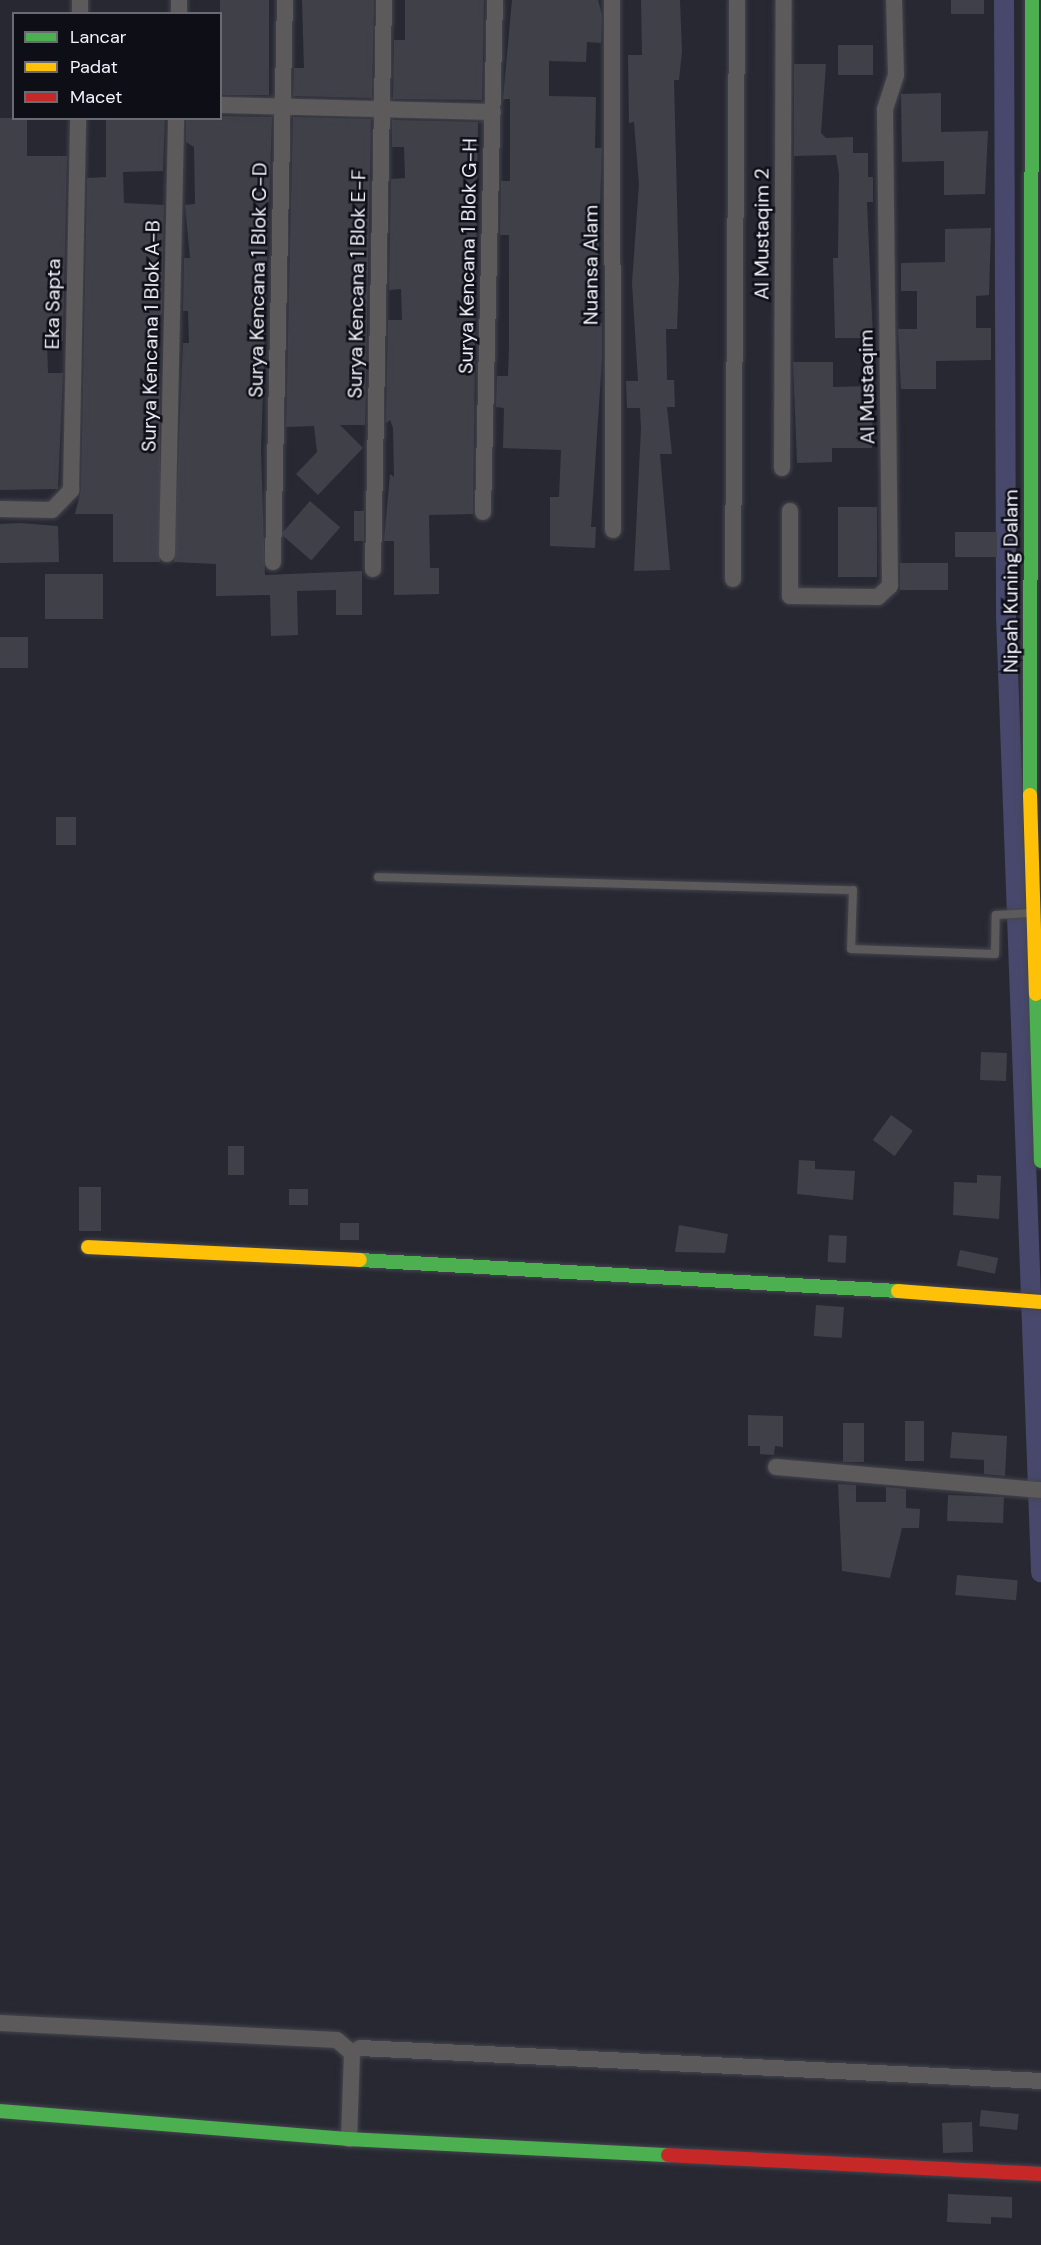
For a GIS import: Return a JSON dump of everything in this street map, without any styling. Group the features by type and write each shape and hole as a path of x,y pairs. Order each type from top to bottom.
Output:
{"street":[{"name":"Surya Kencana 1 Blok C-D","path":"273,562 285,0"},
{"name":"Surya Kencana 1 Blok E-F","path":"373,569 384,0"},
{"name":"Surya Kencana 1 Blok G-H","path":"483,512 495,0"},
{"name":"Nuansa Alam","path":"612,0 613,530"},
{"path":"733,579 738,0"},
{"name":"Al Mustaqim 2","path":"782,468 783,0"},
{"name":"Al Mustaqim","path":"790,511 790,596 878,597 890,586 885,109 896,75 894,0"},
{"name":"Nipah Kuning Dalam","path":"1032,0 1034,914 1041,1161"},
{"path":"222,105 493,111"},
{"name":"Eka Sapta","path":"0,509 52,510 70,490 78,120"},
{"name":"Surya Kencana 1 Blok A-B","path":"167,554 176,120"},
{"path":"88,1247 703,1276 1041,1302"},
{"path":"776,1467 1035,1490"},
{"path":"0,2023 337,2040 352,2053 349,2139"},
{"path":"360,2048 1041,2081"},
{"path":"0,2111 349,2139 1041,2175"}],"lane":[{"path":"378,877 853,890 851,949 995,954 996,915 1034,914"}],"building":[{"path":"220,0 269,0 269,95 222,95 222,12 220,12"},
{"path":"302,0 374,0 372,98 293,96 294,68 304,68"},
{"path":"405,0 484,0 482,100 393,99 394,40 405,40"},
{"path":"512,0 598,0 602,15 601,43 587,42 586,62 549,61 549,96 596,97 595,148 602,148 596,323 602,323 602,359 591,527 596,527 595,548 550,546 550,497 559,497 561,450 503,448 504,408 496,407 497,376 508,376 509,235 500,235 501,181 510,181 510,99 503,99"},
{"path":"641,0 680,0 682,51 679,80 674,80 679,280 677,329 666,329 667,380 674,380 675,407 667,407 672,454 660,454 670,570 634,571 641,428 640,408 627,408 626,381 638,381 632,283 639,184 634,122 629,123 628,55 642,55"},
{"path":"951,0 984,0 984,14 951,14"},
{"path":"838,45 873,45 873,75 838,75"},
{"path":"794,64 826,64 821,133 826,138 853,137 853,153 868,153 868,177 873,177 873,202 867,202 873,338 835,338 833,258 838,258 839,173 836,155 794,156"},
{"path":"941,93 941,132 988,131 985,194 944,195 944,161 902,162 901,94"},
{"path":"222,116 272,117 261,450 265,575 362,571 362,615 336,615 336,590 297,591 298,635 271,636 270,595 216,596 216,564 174,562 183,343 189,343 188,311 183,311 184,258 190,258 185,205 195,204 194,147 186,142 186,120 222,120"},
{"path":"293,117 371,119 365,425 340,425 363,448 318,495 296,474 317,452 314,426 286,427"},
{"path":"0,118 12,118 12,120 27,120 27,156 67,156 63,341 47,342 48,373 63,373 58,489 0,490"},
{"path":"106,120 165,120 163,171 123,172 124,203 164,205 162,312 155,336 155,368 160,368 160,562 113,562 113,514 75,514 81,490 87,178 106,177"},
{"path":"392,120 478,122 473,514 429,515 430,568 439,568 439,594 394,595 394,541 384,541 390,474 394,477 393,428 390,420 386,423 388,320 402,320 401,289 389,290 391,179 405,178 404,147 392,147"},
{"path":"991,228 989,295 976,296 976,328 991,328 991,360 936,361 936,389 901,389 898,329 917,329 917,291 901,291 901,263 945,262 945,229"},
{"path":"793,362 833,362 833,387 873,386 872,448 832,448 832,462 797,463"},
{"path":"310,501 340,527 311,560 281,534"},
{"path":"838,507 877,507 877,577 838,577"},
{"path":"354,511 364,511 364,541 354,541"},
{"path":"0,524 58,526 59,562 0,563"},
{"path":"955,532 997,532 997,557 955,557"},
{"path":"900,563 948,563 948,590 900,590"},
{"path":"45,574 103,574 103,619 45,619"},
{"path":"0,637 28,637 28,668 0,668"},
{"path":"56,817 76,817 76,845 56,845"},
{"path":"981,1052 1007,1053 1006,1081 980,1080"},
{"path":"891,1115 913,1131 895,1156 873,1140"},
{"path":"228,1146 244,1146 244,1175 228,1175"},
{"path":"799,1160 815,1161 815,1169 855,1171 853,1200 797,1194"},
{"path":"977,1175 1001,1176 999,1219 953,1215 954,1182 977,1183"},
{"path":"79,1187 101,1187 101,1231 79,1231"},
{"path":"289,1189 308,1189 308,1205 289,1205"},
{"path":"340,1223 359,1223 359,1240 340,1240"},
{"path":"679,1225 728,1234 725,1253 675,1252"},
{"path":"829,1235 847,1236 846,1263 828,1262"},
{"path":"960,1250 998,1258 995,1274 957,1266"},
{"path":"816,1305 844,1307 842,1338 814,1336"},
{"path":"748,1415 783,1416 783,1447 775,1446 774,1455 760,1454 760,1446 748,1446"},
{"path":"905,1421 924,1421 924,1461 905,1461"},
{"path":"843,1423 864,1423 864,1462 843,1462"},
{"path":"952,1432 1007,1436 1005,1476 984,1474 984,1460 950,1458"},
{"path":"838,1484 856,1485 856,1502 886,1502 886,1487 906,1489 906,1508 920,1509 919,1528 902,1528 890,1578 842,1571"},
{"path":"948,1495 1004,1497 1003,1523 947,1521"},
{"path":"957,1575 1018,1580 1016,1600 955,1595"},
{"path":"981,2110 1019,2114 1017,2130 979,2126"},
{"path":"972,2122 973,2152 943,2153 942,2123"},
{"path":"948,2194 1012,2197 1012,2218 991,2217 991,2224 947,2222"}],"waterway":[{"path":"1004,0 1006,616 1041,1572"}],"traffic: fast":[{"path":"1030,795 1032,0"},
{"path":"1036,994 1041,1161"},
{"path":"360,1260 898,1291"},
{"path":"0,2111 349,2139 668,2155"}],"traffic: slow":[{"path":"1030,795 1036,994"},
{"path":"88,1247 360,1260"},
{"path":"898,1291 1041,1302"}],"traffic: jam":[{"path":"668,2155 1041,2174"}]}
